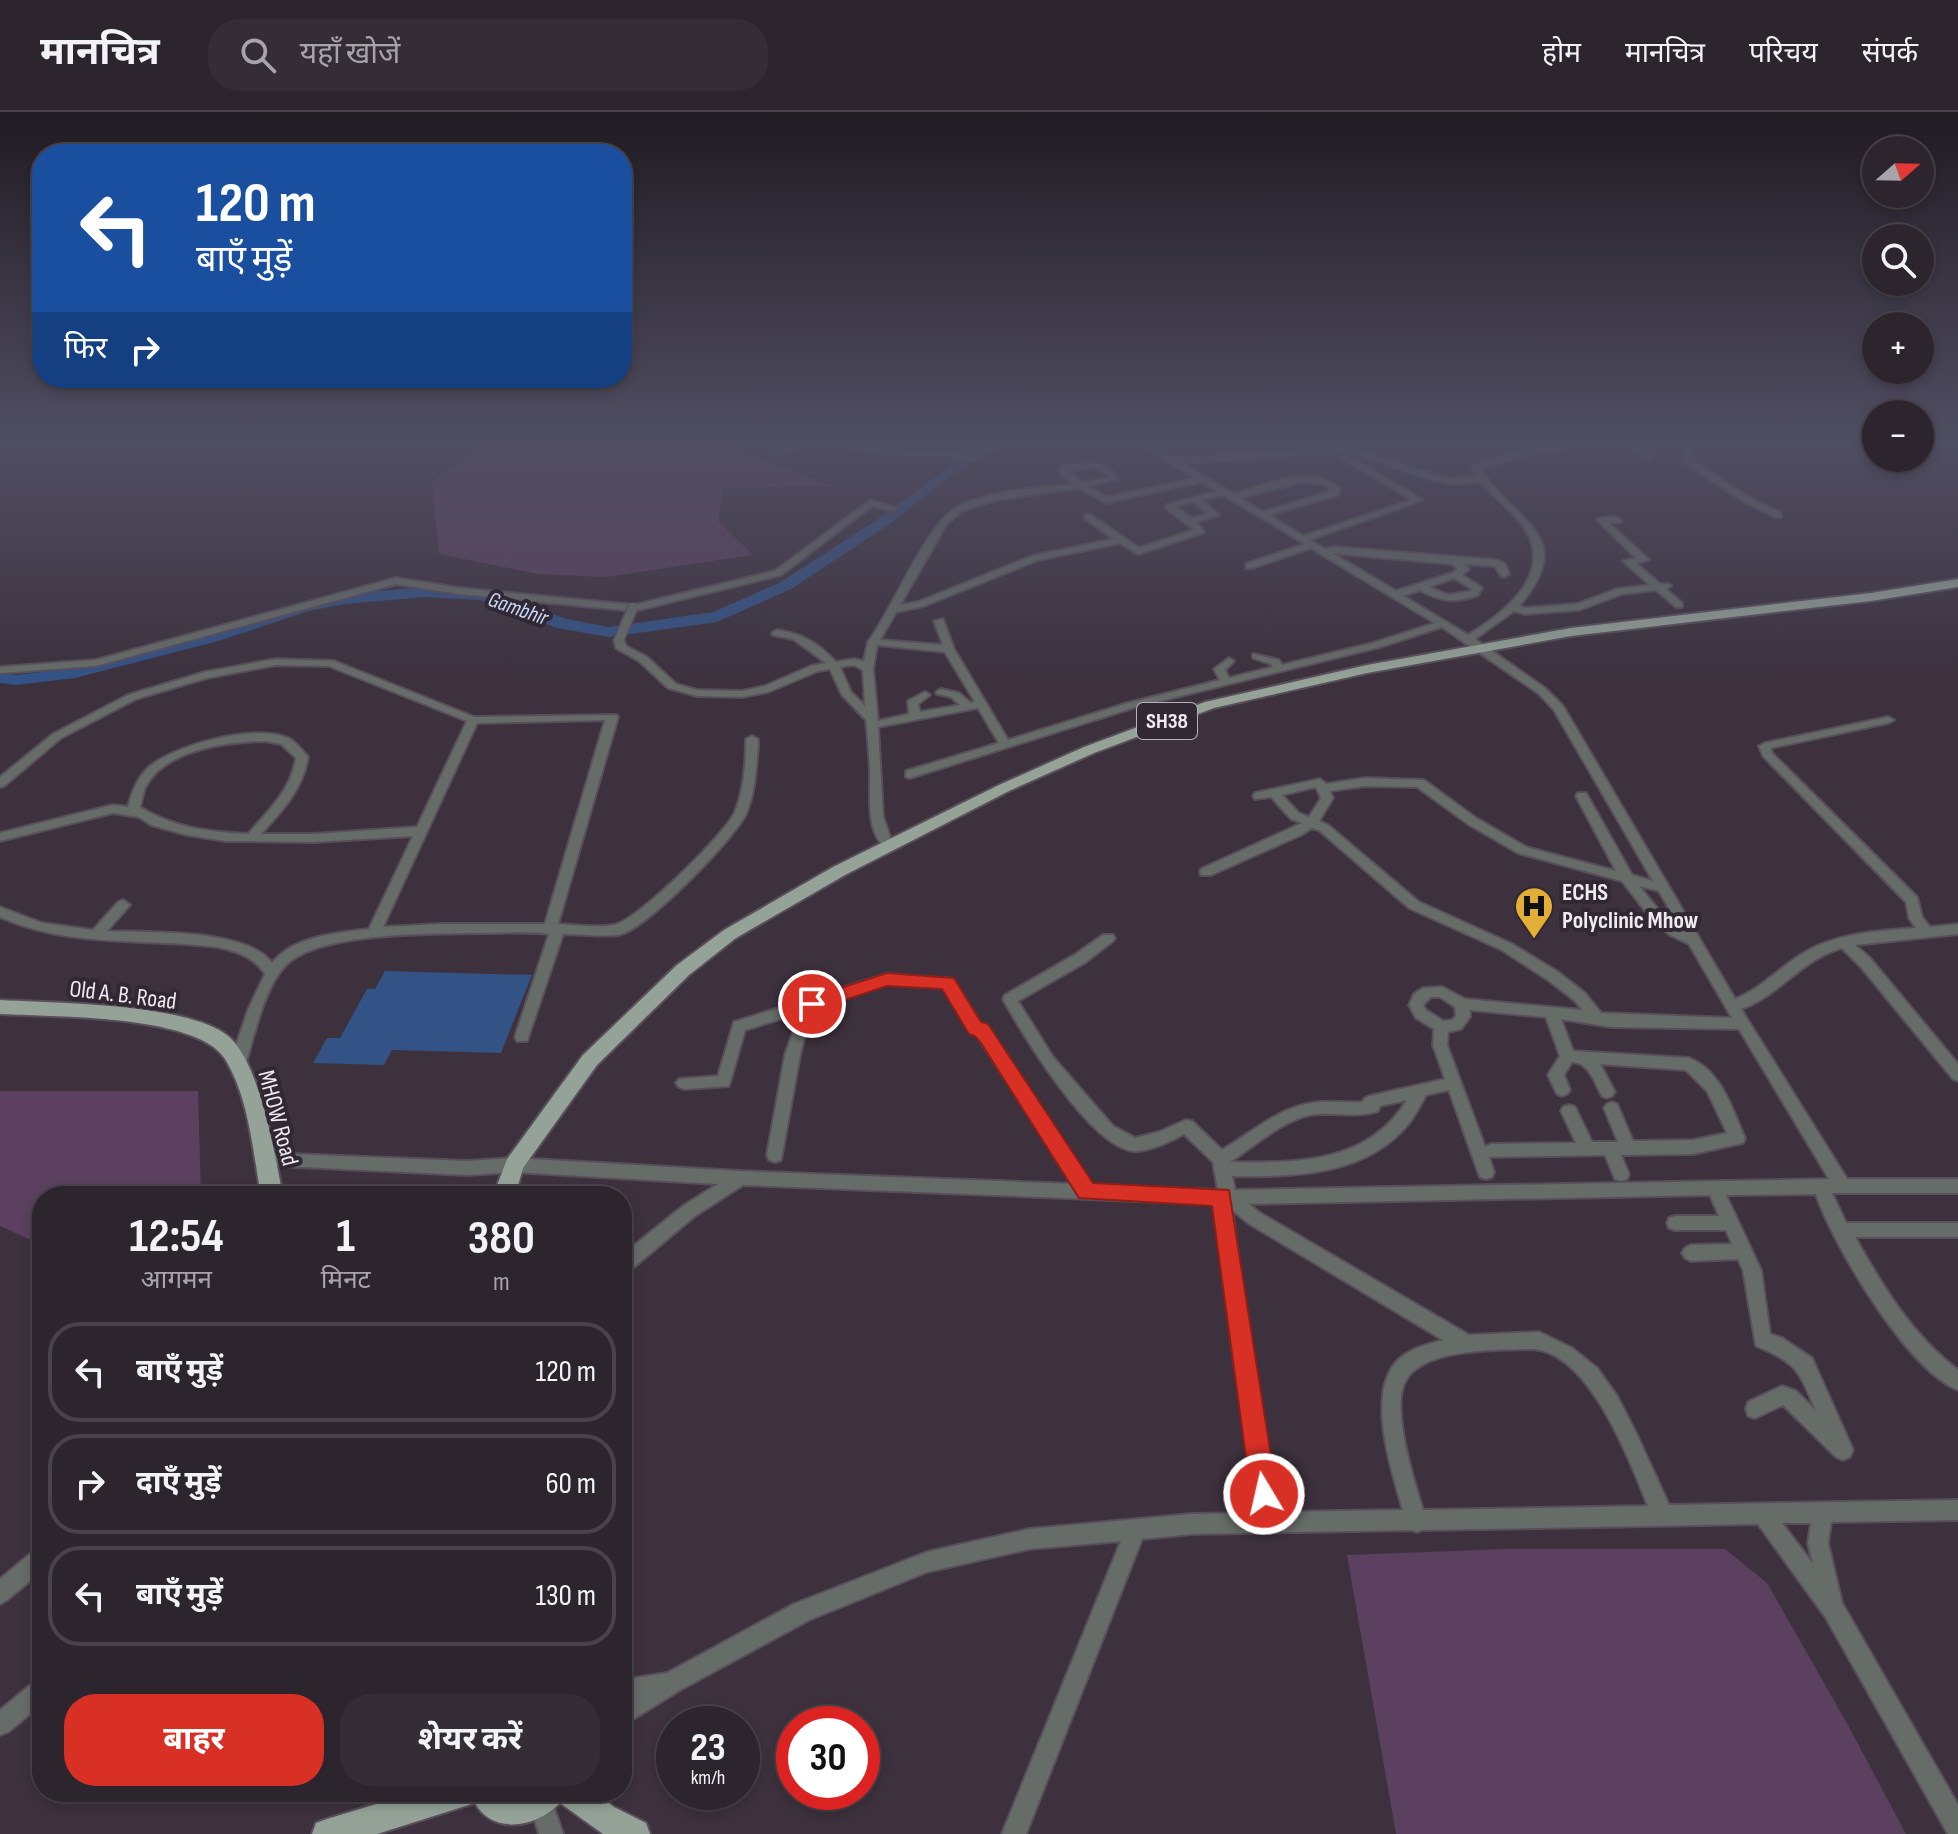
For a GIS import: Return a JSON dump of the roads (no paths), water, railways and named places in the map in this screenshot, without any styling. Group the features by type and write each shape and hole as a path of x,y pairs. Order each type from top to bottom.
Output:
{"main road":[{"name":"SH38","path":"507,1186 514,1165 590,1060 683,970 730,934 839,871 1004,788 1075,757 1210,705 1367,669 1585,630 1883,595 1958,583"},
{"name":"Old A. B. Road","path":"0,1007 145,1019 183,1026 222,1042 234,1060"},
{"name":"MHOW Road","path":"234,1060 244,1078 270,1186"},
{"path":"327,1834 433,1802"},
{"path":"490,1802 494,1810 516,1816 529,1811 539,1802"},
{"path":"583,1802 603,1818 635,1834"}],"street":[{"path":"0,670 96,663 396,581 459,591 634,608 778,573 848,519"},
{"path":"891,846 884,839 877,816 868,669 873,642 947,519"},
{"path":"1091,519 1138,551 1200,531 1190,521"},
{"path":"1190,521 1197,519"},
{"path":"1268,519 1468,639 1542,691 1559,708 1732,1006 1842,1186"},
{"path":"1302,539 1365,519"},
{"path":"1468,639 1513,608 1530,589 1537,552 1528,526 1522,519"},
{"path":"1617,520 1601,520 1644,560 1628,561 1662,587 1679,605"},
{"path":"892,610 921,604 1035,558 1121,540"},
{"path":"1628,545 1646,544"},
{"path":"1249,566 1312,545"},
{"path":"1323,552 1335,550 1497,563 1502,566 1504,574"},
{"path":"1395,595 1455,575 1464,569 1455,561"},
{"path":"1421,586 1444,599 1456,600 1475,593 1477,588 1455,575"},
{"path":"1513,608 1525,611 1579,607 1620,591 1662,587"},
{"path":"633,607 619,640 621,648 643,659 664,682 697,693 742,694 768,689 801,671 854,662 868,669"},
{"path":"939,621 949,649 1005,744"},
{"path":"910,774 1132,705 1376,645 1442,624"},
{"path":"777,633 796,636 834,665 846,693 873,722"},
{"path":"873,642 949,649"},
{"path":"1257,656 1275,662 1279,669"},
{"path":"0,783 57,736 110,707 168,685 256,665 290,661 330,663 473,720 612,717 522,1037"},
{"path":"1226,681 1219,669 1229,661"},
{"path":"941,692 955,695 968,706"},
{"path":"915,716 912,703 925,695"},
{"path":"873,722 981,704"},
{"path":"374,933 473,720"},
{"path":"1888,720 1765,746 1767,754 1912,900 1916,918 1927,933"},
{"path":"234,1060 272,974 281,960 297,947 374,933 618,930 646,914 736,819 752,759 752,739"},
{"path":"252,837 293,787 301,767 302,757 285,741 241,740 179,752 146,775 138,786 134,808 144,818 174,830 295,841 420,831"},
{"path":"1323,788 1365,782 1420,783 1472,821 1522,850 1664,888"},
{"path":"1206,872 1312,822 1327,798 1320,783 1259,796"},
{"path":"1273,792 1295,816 1324,828 1414,905 1507,947 1580,997 1596,1018"},
{"path":"1582,796 1643,902 1676,935 1695,941"},
{"path":"0,837 113,809 139,813"},
{"path":"97,934 123,905"},
{"path":"0,912 24,924 97,934 225,944 257,955 272,974"},
{"path":"1732,1006 1748,1002 1812,954 1845,943 1958,929"},
{"path":"1108,938 1081,958 1010,999 1048,1061 1107,1131 1134,1145 1163,1138 1186,1126 1222,1164 1241,1347 1269,1523"},
{"path":"1845,943 1865,962 1958,1075"},
{"path":"684,1083 724,1082 739,1026 887,979 948,983 975,1028 981,1029 1087,1192"},
{"path":"1462,1004 1463,1017 1456,1025 1441,1027 1421,1014 1416,1005 1419,998 1428,992 1442,992 1462,1004 1611,1021 1743,1024"},
{"path":"775,1155 797,1039 805,1014 812,1004"},
{"path":"1551,1012 1576,1057 1594,1066 1626,1134 1628,1148"},
{"path":"1441,1027 1440,1045 1486,1172"},
{"path":"1491,1151 1693,1147 1737,1138 1712,1085 1697,1068 1689,1064 1576,1057 1556,1075 1562,1090"},
{"path":"1222,1164 1260,1133 1306,1110 1361,1110 1422,1089 1454,1083"},
{"path":"1222,1164 1323,1164 1355,1158 1388,1136 1414,1105 1422,1089"},
{"path":"1569,1111 1586,1147"},
{"path":"1610,1148 1621,1174"},
{"path":"265,1160 467,1168 514,1165 739,1178 1225,1197 1958,1186"},
{"path":"632,1258 689,1211 739,1178"},
{"path":"1822,1187 1829,1208 1903,1332 1924,1354 1958,1381"},
{"path":"1715,1188 1744,1251 1755,1284 1762,1340 1776,1344 1805,1364 1843,1450 1789,1398 1782,1395 1755,1409"},
{"path":"1225,1197 1254,1218 1465,1343"},
{"path":"1675,1223 1730,1223"},
{"path":"1842,1230 1958,1230"},
{"path":"1691,1253 1744,1251"},
{"path":"1417,1522 1398,1455 1392,1413 1395,1379 1421,1355 1465,1343 1539,1341 1564,1354 1592,1376 1636,1454 1663,1516"},
{"path":"632,1708 672,1682 802,1612 927,1562 1029,1539 1192,1524 1958,1510"},
{"path":"1823,1512 1818,1543 1834,1610"},
{"path":"1763,1514 1834,1610 1958,1828"},
{"path":"1014,1834 1136,1529"},
{"path":"0,1593 32,1566"},
{"path":"632,1689 672,1682"},
{"path":"0,1724 32,1698"},
{"path":"546,1802 551,1834"}],"water":[{"path":"385,971 532,975 501,1053 392,1050 384,1065 313,1063 327,1038 340,1038 367,989 375,989"}],"waterway":[{"name":"Gambhir","path":"0,678 16,680 75,673 212,637 305,607 345,599 425,592 482,595 563,624 609,632 717,617 785,586 887,519"}],"place":[{"name":"ECHS Polyclinic Mhow","path":"1534,940"}]}
